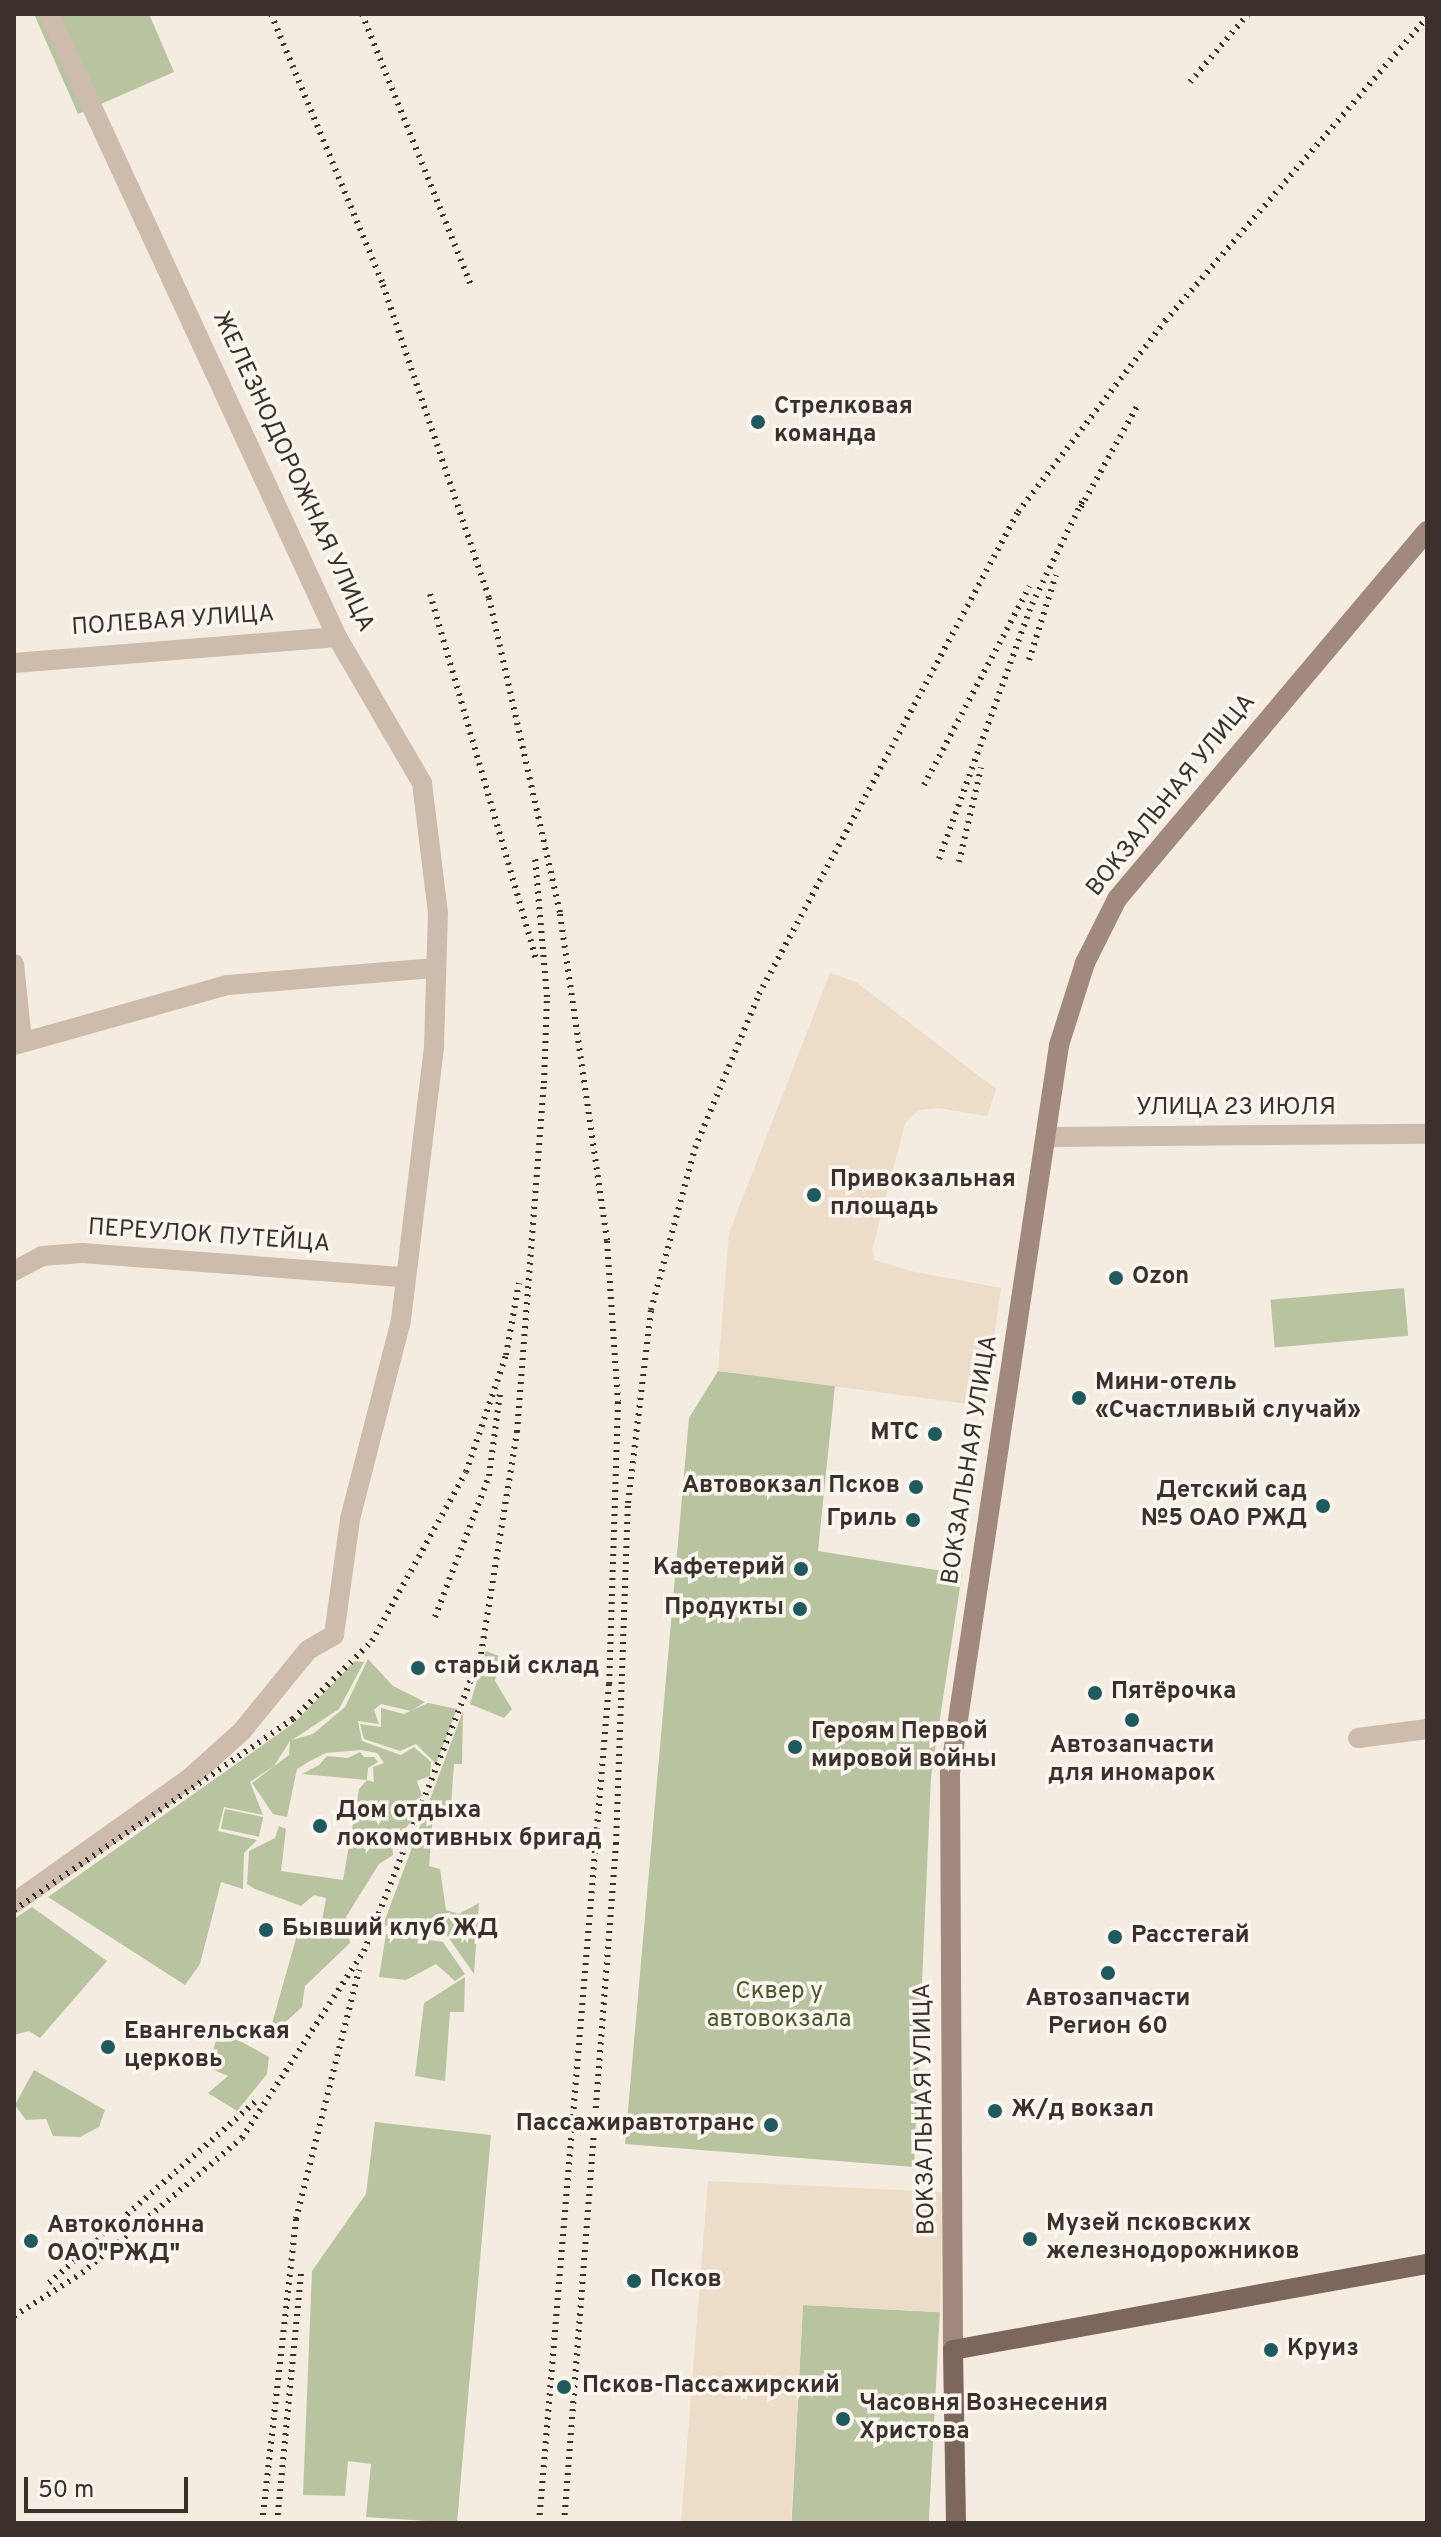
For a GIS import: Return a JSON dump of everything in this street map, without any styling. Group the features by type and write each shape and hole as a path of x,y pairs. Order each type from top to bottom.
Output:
{"main road":[{"name":"ВОКЗАЛЬНАЯ УЛИЦА","path":"956,2523 950,1773 1059,1045 1085,963 1117,899 1427,531"},
{"path":"953,2350 1427,2264"}],"street":[{"name":"ЖЕЛЕЗНОДОРОЖНАЯ УЛИЦА","path":"16,1899 191,1777 242,1731 308,1650 334,1635 350,1519 401,1320 404,1277 426,1140 437,879 422,783 337,637 49,14"},
{"name":"ПОЛЕВАЯ УЛИЦА","path":"14,663 337,637"},
{"path":"14,964 18,1044 228,985 433,968"},
{"name":"УЛИЦА 23 ИЮЛЯ","path":"1046,1137 1427,1134"},
{"name":"ПЕРЕУЛОК ПУТЕЙЦА","path":"14,1271 42,1256 82,1253 404,1277"},
{"path":"1358,1738 1427,1729"}],"green space":[{"path":"34,14 149,14 174,72 78,114"},
{"path":"1404,1288 1408,1336 1275,1347 1271,1300"},
{"name":"Сквер у автовокзала","path":"718,1371 835,1385 818,1551 962,1574 931,1777 914,2167 625,2144 689,1418"},
{"path":"486,1651 501,1657 495,1681 512,1709 504,1718 470,1704"},
{"path":"368,1659 393,1686 425,1702 411,1711 381,1704 374,1710 379,1724 358,1721 362,1741 401,1755 414,1747 431,1762 430,1776 417,1781 422,1796 407,1805 412,1821 392,1842 393,1855 379,1864 346,1917 350,1943 305,1986 302,2007 282,2025 271,2027 299,1928 322,1921 326,1898 314,1895 301,1906 255,1889 247,1884 249,1851 275,1838 279,1826 286,1829 281,1871 343,1880 359,1789 367,1780 374,1782 373,1767 384,1763 377,1753 361,1750 326,1753 297,1769 287,1817 273,1814 252,1783 289,1755 290,1741 274,1766 250,1782 263,1815 224,1807 218,1831 257,1840 244,1853 243,1889 221,1882 200,1964 185,1985 48,1897 294,1723 355,1661 364,1662 339,1709 292,1740 313,1734 345,1707"},
{"path":"428,1703 457,1709 436,1764 416,1744 400,1751 364,1739 360,1724 381,1727 381,1708 404,1714"},
{"path":"463,1711 462,1764 454,1764 451,1806 437,1805 433,1813 429,1866 440,1869 446,1910 459,1914 479,1903 474,1974 446,1934 383,1925"},
{"path":"360,1752 364,1757 374,1757 378,1762 368,1768 367,1780 302,1774 319,1765 327,1756 348,1758"},
{"path":"225,1809 263,1817 259,1837 221,1829"},
{"path":"32,1907 107,1961 40,2038 29,2031 14,2035 14,1919"},
{"path":"386,1934 443,1942 465,1974 455,1981 436,1964 406,1980 379,1977"},
{"path":"465,1977 464,2012 450,2012 445,2081 415,2076 424,2003"},
{"path":"220,2030 269,2057 267,2074 237,2111 208,2093 228,2076 207,2067"},
{"path":"34,2070 105,2110 99,2127 80,2137 53,2136 46,2119 26,2120 15,2105"},
{"path":"375,2122 491,2135 457,2523 366,2517 371,2464 348,2461 345,2496 303,2495 312,2271 366,2194"},
{"path":"803,2305 940,2312 929,2523 792,2523"}],"shaded area":[{"name":"Привокзальная площадь","path":"830,973 856,982 996,1089 987,1116 939,1108 918,1110 905,1123 872,1250 875,1260 910,1271 1001,1288 984,1406 718,1371 729,1233"},
{"path":"708,2181 943,2192 940,2312 803,2305 791,2523 681,2523"}],"railway":[{"path":"271,14 383,285 489,598 560,914 607,1241 618,1402 609,1684 539,2523"},
{"path":"362,14 472,287"},
{"path":"1190,82 1248,14"},
{"path":"564,2523 616,1844 628,1503 651,1310 695,1148 759,994 1018,512 1165,321 1427,18"},
{"path":"1081,507 1139,403"},
{"path":"939,859 1032,604 1084,498"},
{"path":"1029,660 1056,575"},
{"path":"924,785 1030,586"},
{"path":"430,594 537,962"},
{"path":"959,862 981,768"},
{"path":"14,2316 82,2273 242,2138 364,1951 481,1654 517,1432 544,1083 547,997 535,858"},
{"path":"14,1910 293,1719 372,1641 466,1472 506,1355 519,1283"},
{"path":"435,1617 489,1476 500,1394"},
{"path":"262,2523 296,2219 359,1970"},
{"path":"49,2283 256,2101"},
{"path":"277,2523 301,2272"}],"place":[{"name":"Стрелковая команда","path":"758,422"},
{"name":"Привокзальная площадь","path":"814,1195"},
{"name":"Ozon","path":"1116,1278"},
{"name":"Мини-отель «Счастливый случай»","path":"1079,1398"},
{"name":"МТС","path":"935,1434"},
{"name":"Автовокзал Псков","path":"916,1487"},
{"name":"Детский сад №5 ОАО РЖД","path":"1323,1506"},
{"name":"Гриль","path":"913,1520"},
{"name":"Кафетерий","path":"801,1569"},
{"name":"Продукты","path":"800,1609"},
{"name":"старый склад","path":"418,1668"},
{"name":"Пятёрочка","path":"1095,1693"},
{"name":"Автозапчасти для иномарок","path":"1132,1720"},
{"name":"Героям Первой мировой войны","path":"795,1747"},
{"name":"Дом отдыха локомотивных бригад","path":"320,1826"},
{"name":"Бывший клуб ЖД","path":"266,1930"},
{"name":"Расстегай","path":"1115,1937"},
{"name":"Автозапчасти Регион 60","path":"1108,1973"},
{"name":"Евангельская церковь","path":"108,2047"},
{"name":"Ж/д вокзал","path":"995,2111"},
{"name":"Пассажиравтотранс","path":"771,2125"},
{"name":"Музей псковских железнодорожников","path":"1030,2239"},
{"name":"Автоколонна ОАО\"РЖД\"","path":"31,2241"},
{"name":"Псков","path":"634,2281"},
{"name":"Круиз","path":"1271,2350"},
{"name":"Псков-Пассажирский","path":"564,2387"},
{"name":"Часовня Вознесения Христова","path":"843,2419"}]}
